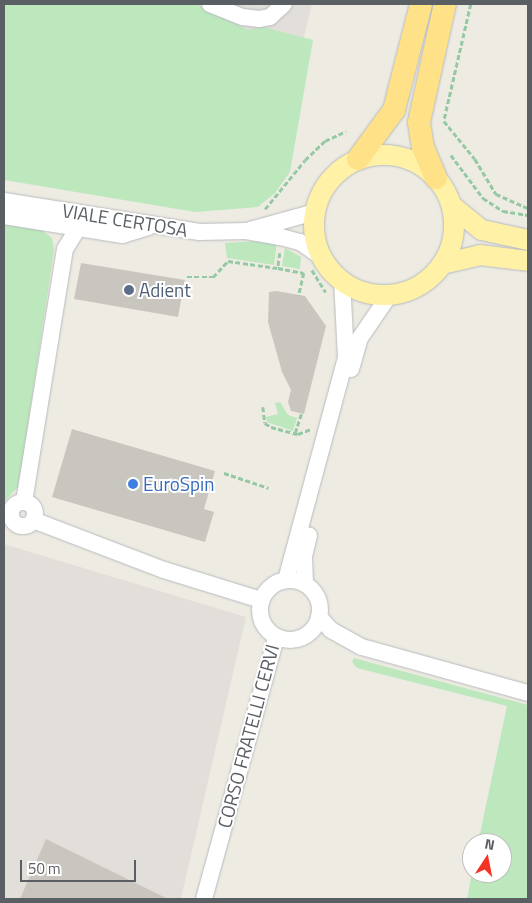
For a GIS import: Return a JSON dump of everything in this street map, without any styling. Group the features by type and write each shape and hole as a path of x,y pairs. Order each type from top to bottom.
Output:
{"highway":[{"path":"358,160 394,110 421,4"},
{"path":"436,178 423,148 419,122 445,4"}],"main road":[{"path":"528,240 482,230 452,206 436,178 421,166 404,158 381,155 358,160 338,171 324,189 315,212 314,261 359,290 390,294 414,288 442,264 480,255 528,260"},
{"path":"442,264 454,230 452,206"}],"street":[{"path":"210,4 243,17 259,19 270,17 284,4"},
{"name":"VIALE CERTOSA","path":"4,201 200,232 246,231"},
{"path":"246,231 315,212"},
{"path":"4,216 122,235 154,225"},
{"path":"56,225 65,249"},
{"path":"24,502 65,249 78,228"},
{"path":"246,231 300,242 314,261"},
{"path":"286,580 346,358 342,280"},
{"path":"305,584 304,556 360,338 390,294"},
{"path":"24,502 13,506 8,518 24,526 33,520"},
{"path":"24,502 33,509 33,520"},
{"path":"33,520 164,570 261,600 269,588 286,580 305,584 317,597 319,617 315,627 299,639 276,637"},
{"name":"CORSO FRATELLI CERVI","path":"204,899 276,637 263,625 260,616 261,600"},
{"path":"319,617 331,630 362,647 528,693"}],"path":[{"path":"471,4 444,121 475,159 496,194 528,208"},
{"path":"256,213 273,201 305,160 325,141 346,131"},
{"path":"451,155 483,198 503,210 528,215"},
{"path":"278,268 281,237"},
{"path":"187,277 213,276 228,261 278,268 304,273 299,296"},
{"path":"314,261 329,298"},
{"path":"263,407 268,426 296,433 312,428 316,423"},
{"path":"296,433 301,414"},
{"path":"224,473 269,488"}],"shaded area":[{"path":"194,4 312,4 298,61"},
{"path":"4,544 246,617 181,899 4,899"}],"green space":[{"path":"4,4 196,4 248,30 263,27 313,40 290,172 275,193 258,207 195,212 4,180"},
{"path":"4,223 40,229 52,238 54,250 19,486 4,502"},
{"path":"269,240 277,242 274,265 227,258 225,243"},
{"path":"285,248 301,257 300,269 282,266"},
{"path":"280,402 288,415 297,418 293,431 267,422 266,417 278,414 275,403"},
{"path":"354,658 528,705 528,899 467,899 470,883 512,883 512,833 480,833 507,706 357,668 352,662"}],"building":[{"name":"Adient","path":"81,263 185,280 178,317 74,299"},
{"path":"276,291 305,296 326,326 304,414 291,411 288,402 291,390 282,372 268,322 269,292"},
{"name":"EuroSpin","path":"72,429 215,471 204,509 214,512 205,542 52,497"},
{"path":"46,839 168,899 20,899"}],"place":[{"name":"Adient","path":"129,290"},
{"name":"EuroSpin","path":"133,484"}]}
